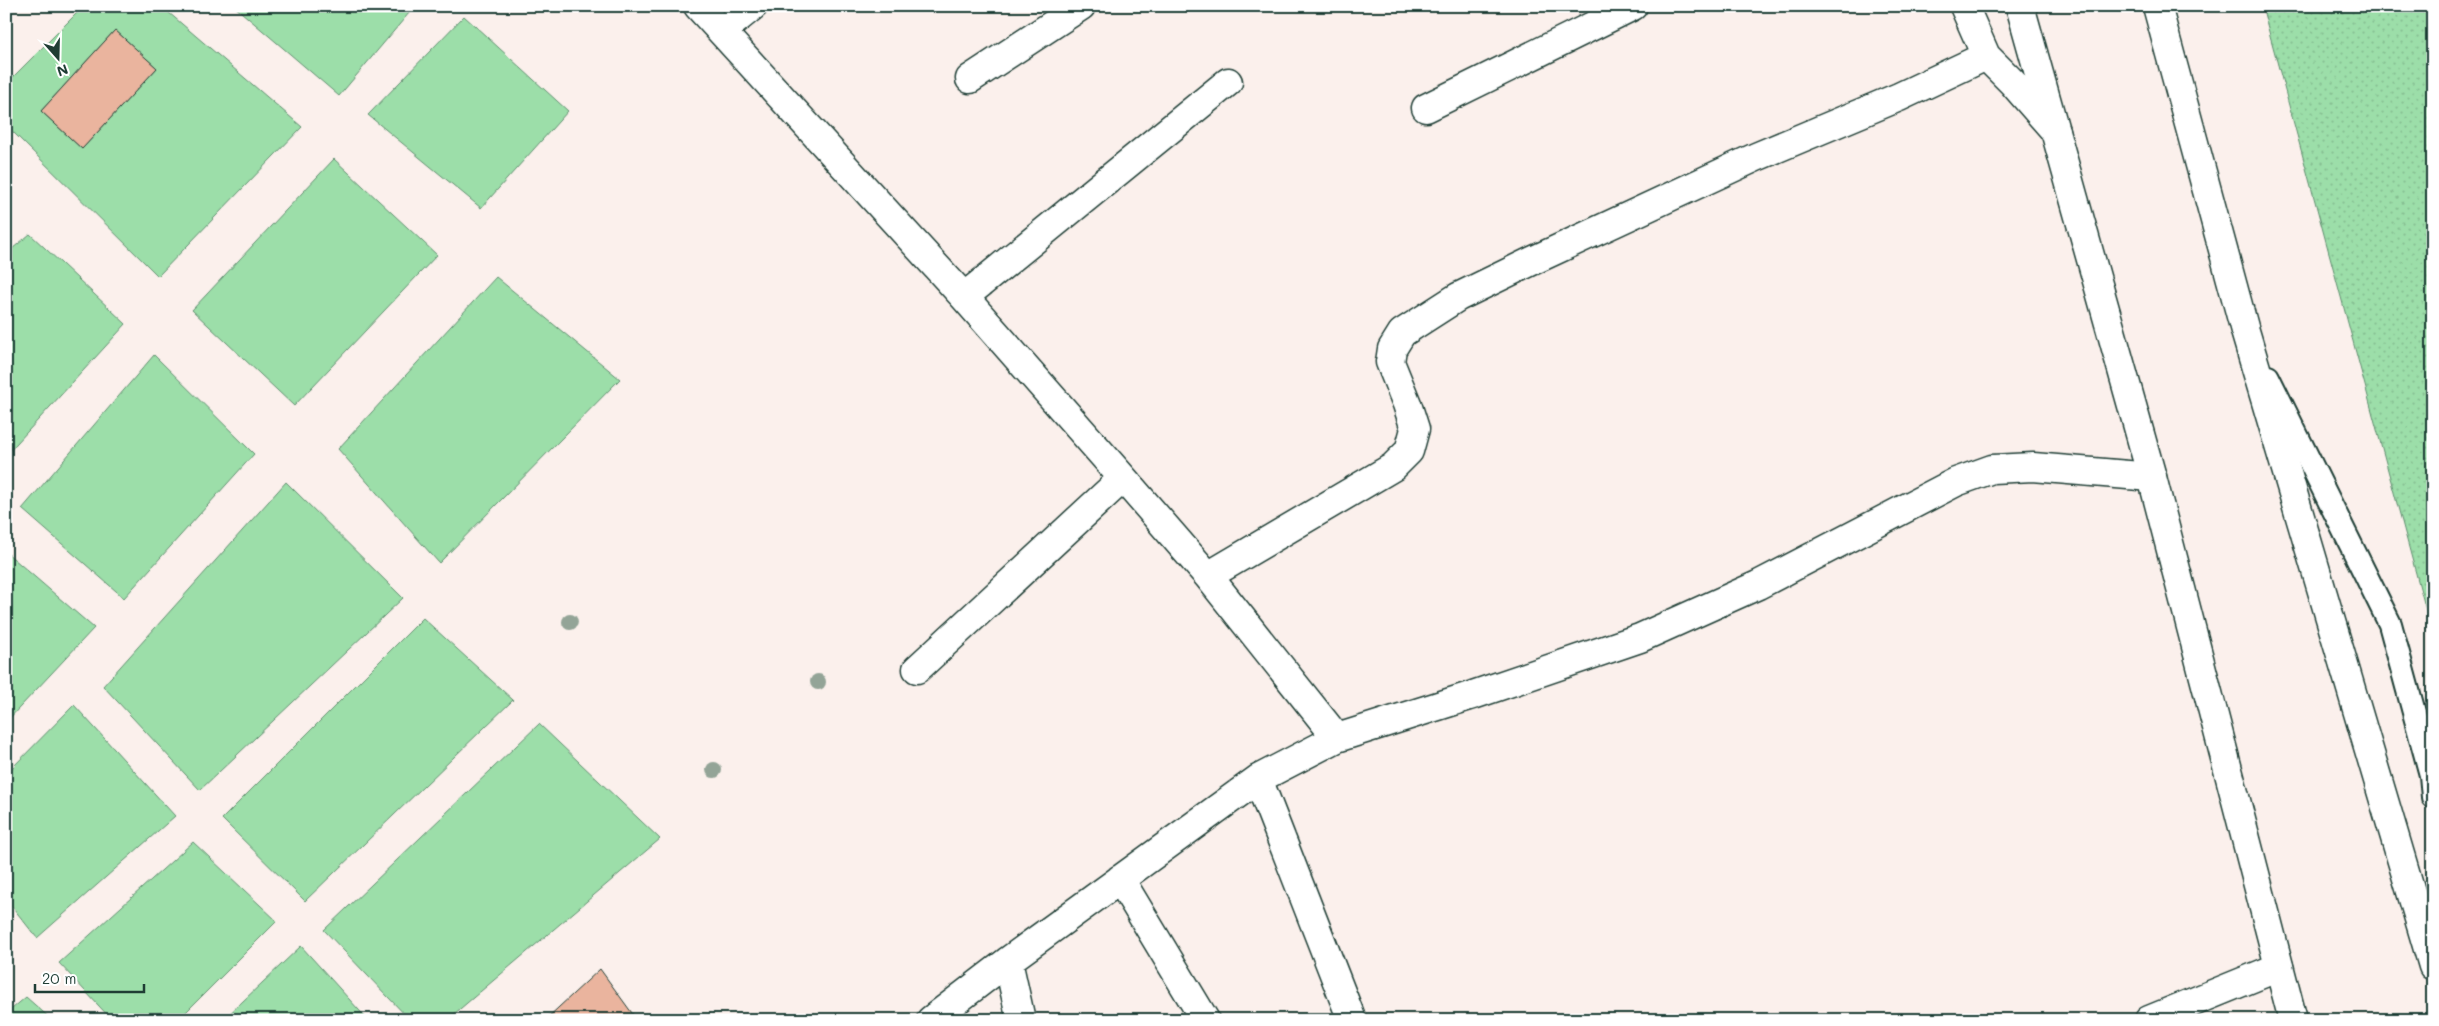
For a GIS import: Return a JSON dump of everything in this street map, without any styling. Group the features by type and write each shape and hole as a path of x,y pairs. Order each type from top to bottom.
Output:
{"street":[{"path":"698,6 964,297 1124,478 1208,576 1337,738"},
{"path":"722,31 753,6"},
{"path":"970,79 1080,6"},
{"path":"1426,108 1633,6"},
{"path":"1964,6 1986,56 2012,82 2055,131"},
{"path":"2020,6 2152,477 2293,1020"},
{"path":"2157,6 2245,331 2433,966"},
{"path":"1208,576 1393,467 1409,451 1415,429 1390,362 1392,349 1402,333 1458,297 1532,261 1756,156 1899,97 1986,56"},
{"path":"964,297 1228,82"},
{"path":"932,1020 1008,961 1258,779 1337,738 1473,695 1640,638 1758,585 1956,482 1992,469 2033,467 2152,477"},
{"path":"917,669 1124,478"},
{"path":"1258,779 1352,1020"},
{"path":"1120,879 1205,1020"},
{"path":"1008,961 1021,1020"},
{"path":"2149,1020 2279,967"}],"lane":[{"path":"2245,331 2390,624 2431,775 2433,797"}],"green space":[{"path":"84,6 161,6 302,127 158,276 6,125 6,84","holes":["115,30 157,68 82,149 41,111"]},
{"path":"234,6 415,6 339,96"},
{"path":"2262,6 2433,6 2433,636"},
{"path":"464,16 568,111 481,208 368,115"},
{"path":"334,159 437,255 294,406 192,310"},
{"path":"30,234 126,324 6,455 6,254"},
{"path":"496,277 620,379 439,563 338,449"},
{"path":"154,355 254,454 124,598 22,509"},
{"path":"286,482 403,598 200,790 103,686"},
{"path":"6,552 94,628 6,722"},
{"path":"423,618 513,700 305,901 222,819"},
{"path":"74,705 175,816 37,938 6,899 6,774"},
{"path":"539,724 660,839 447,1020 410,1020 324,930"},
{"path":"193,842 277,921 178,1020 112,1020 59,963"},
{"path":"301,946 368,1020 223,1020"},
{"path":"26,997 52,1020 6,1020 6,1014"}],"building":[{"path":"115,30 157,68 82,149 41,111"},
{"path":"600,969 637,1020 545,1020"}]}
